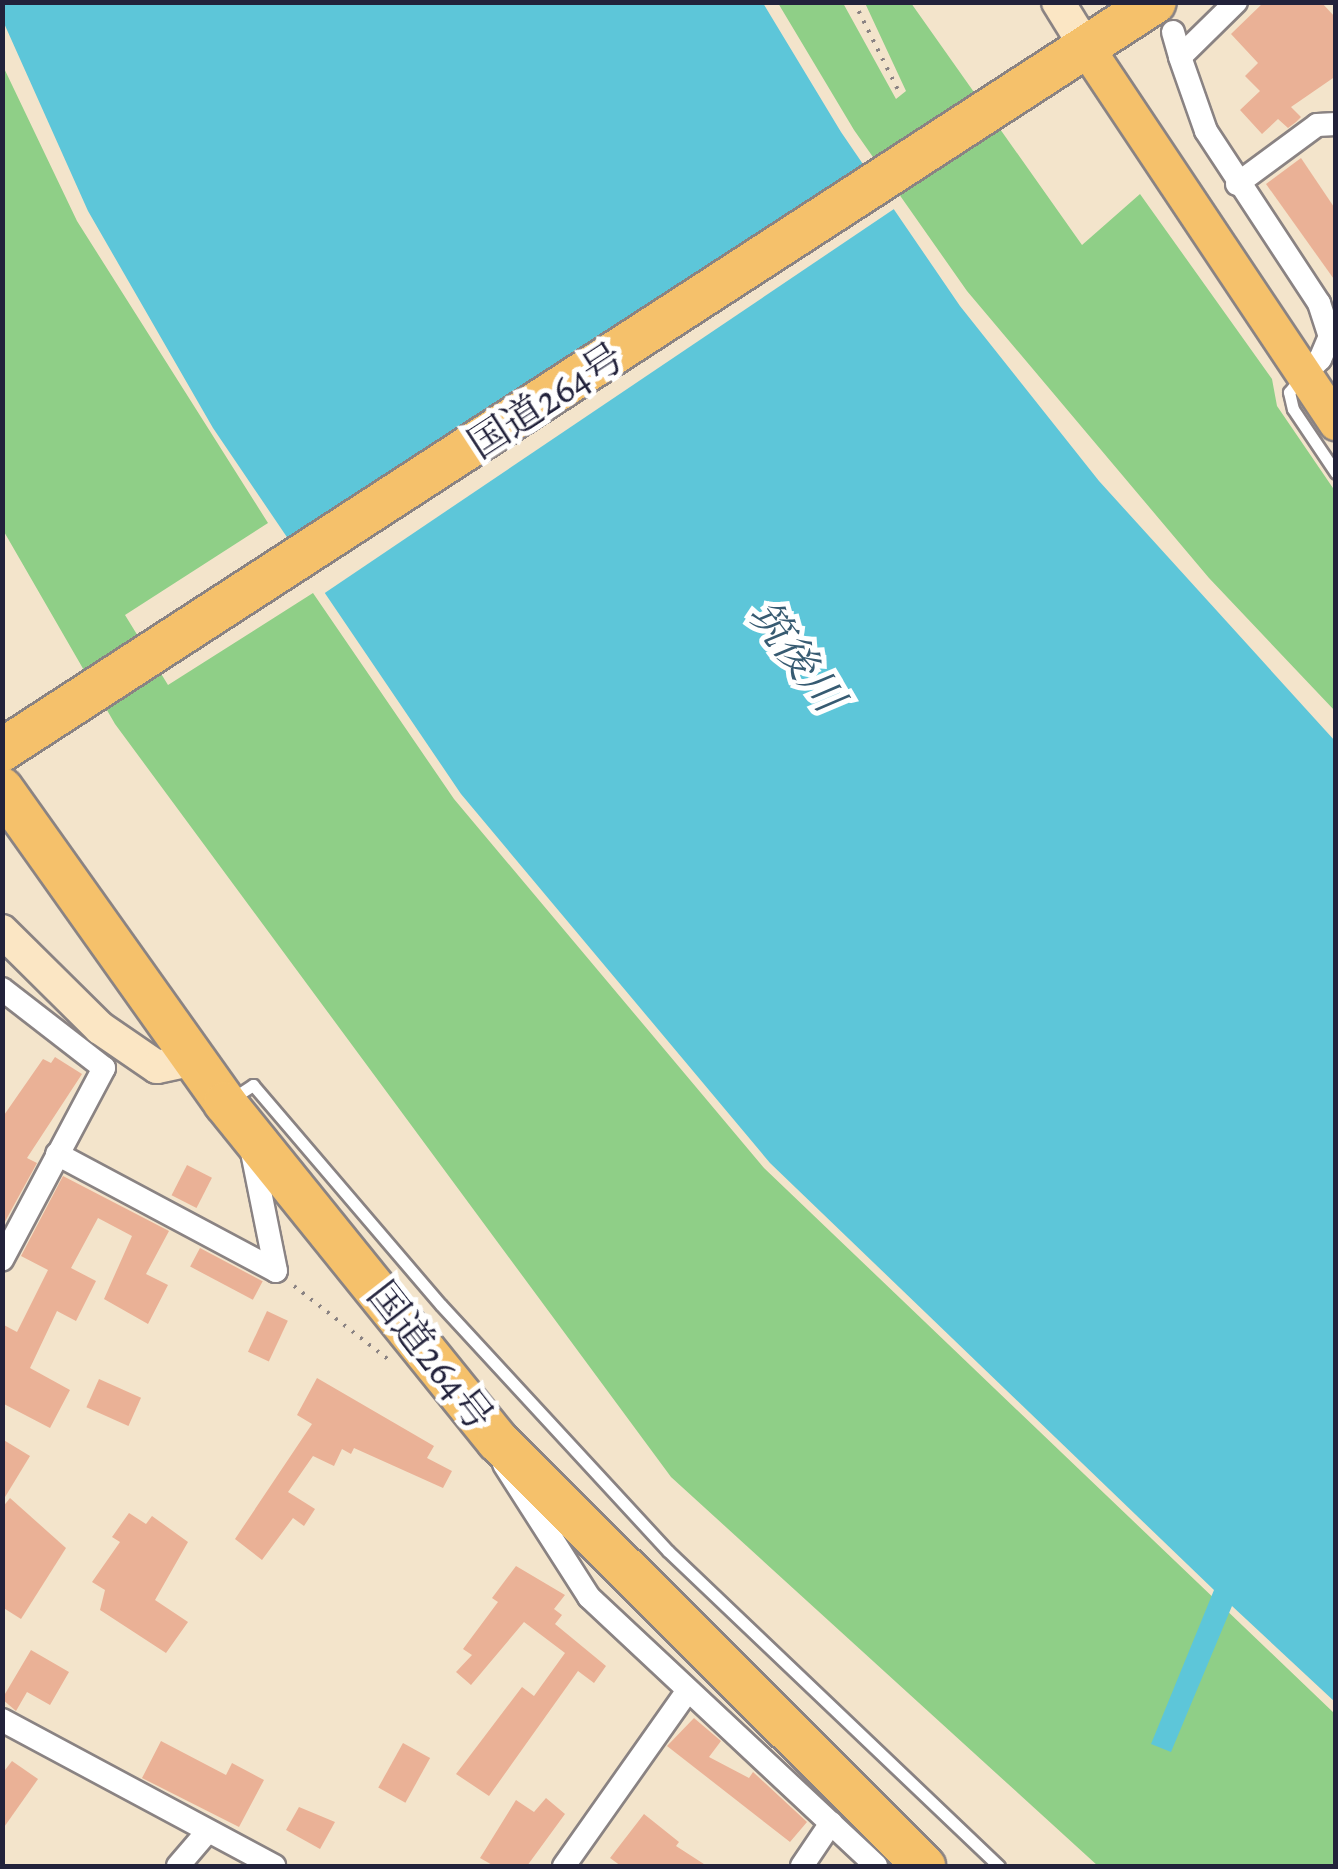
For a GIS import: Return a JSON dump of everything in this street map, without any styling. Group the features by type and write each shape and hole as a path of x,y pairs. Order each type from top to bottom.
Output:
{"highway":[{"name":"国道264号","path":"2,750 79,706 1032,82 1087,50 1164,18"},
{"name":"国道264号","path":"2,789 236,1116 498,1441 924,1866"}],"main road":[{"path":"1087,50 1300,378 1336,423"}],"street":[{"path":"1058,2 1087,50"},
{"path":"1180,57 1236,2"},
{"path":"1164,18 1206,131 1237,184 1319,303 1330,336 1320,359 1300,378"},
{"path":"1237,184 1317,124 1336,124"},
{"path":"2,932 100,1028 157,1068 194,1059"},
{"path":"2,989 104,1068 2,1260"},
{"path":"236,1116 276,1272"},
{"path":"57,1154 276,1272"},
{"path":"498,1441 507,1475 589,1597 876,1866"},
{"path":"564,1866 688,1690"},
{"path":"2,1720 274,1866"},
{"path":"802,1866 832,1823"},
{"path":"178,1866 207,1832"}],"lane":[{"path":"1300,378 1289,392 1293,408 1336,473"},
{"path":"236,1116 253,1084 441,1305 668,1551 999,1866"}],"path":[{"path":"854,2 898,90"},
{"path":"276,1272 402,1370"}],"green space":[{"path":"778,3 843,3 896,99 906,91 865,3 911,3 1082,245 1140,194 1272,379 1277,406 1335,491 1335,711 1209,578 967,291 854,130"},
{"path":"2,64 77,221 268,523 125,615 168,685 313,593 454,799 764,1168 1335,1714 1335,1866 1098,1866 671,1477 115,724 3,530"}],"water":[{"name":"筑後川","path":"3,2 763,3 841,132 960,306 1099,481 1335,741 1335,1702 1232,1606 1171,1752 1151,1744 1214,1590 770,1163 461,794 213,428 88,211 3,21"}],"pier":[{"path":"874,173 897,207 320,596 297,562"}],"building":[{"path":"1264,2 1321,2 1336,18 1336,76 1291,107 1301,117 1296,122 1288,128 1278,119 1262,134 1240,110 1260,91 1245,76 1258,63 1231,34"},
{"path":"1301,158 1336,210 1336,282 1266,184"},
{"path":"55,1057 82,1074 27,1158 37,1163 2,1227 2,1118 43,1059 51,1063"},
{"path":"187,1165 212,1178 197,1208 172,1195"},
{"path":"63,1176 169,1231 146,1274 168,1285 148,1324 104,1299 132,1236 98,1218 71,1268 96,1281 76,1321 57,1311 30,1368 70,1390 50,1428 2,1403 2,1324 17,1332 48,1270 21,1256"},
{"path":"200,1248 263,1281 253,1300 190,1267"},
{"path":"267,1311 288,1321 269,1362 248,1352"},
{"path":"317,1378 434,1446 427,1458 452,1471 443,1488 354,1448 351,1454 342,1449 334,1466 313,1456 288,1492 315,1509 304,1526 293,1518 262,1560 235,1539 312,1424 297,1415"},
{"path":"99,1379 141,1398 128,1426 86,1407"},
{"path":"2,1439 30,1456 2,1502"},
{"path":"10,1498 66,1548 21,1619 2,1607 2,1508"},
{"path":"129,1513 146,1524 152,1516 188,1542 155,1600 188,1622 166,1653 100,1610 105,1590 92,1582 120,1542 112,1537"},
{"path":"516,1566 565,1595 554,1609 562,1615 555,1624 606,1666 594,1683 578,1671 489,1796 456,1774 522,1687 534,1696 565,1653 524,1622 471,1685 456,1672 472,1655 463,1649 498,1602 492,1598"},
{"path":"31,1650 69,1672 50,1705 27,1692 16,1711 2,1699"},
{"path":"694,1718 721,1741 709,1757 749,1778 753,1772 807,1822 790,1842 667,1746"},
{"path":"161,1741 226,1775 232,1763 264,1780 239,1827 142,1778"},
{"path":"403,1743 430,1758 405,1803 378,1788"},
{"path":"12,1761 38,1779 2,1830 2,1774"},
{"path":"546,1798 565,1814 527,1866 494,1866 480,1858 516,1800 534,1812"},
{"path":"299,1807 335,1822 320,1849 286,1830"},
{"path":"644,1814 679,1842 676,1846 707,1866 621,1866 610,1858"}]}
